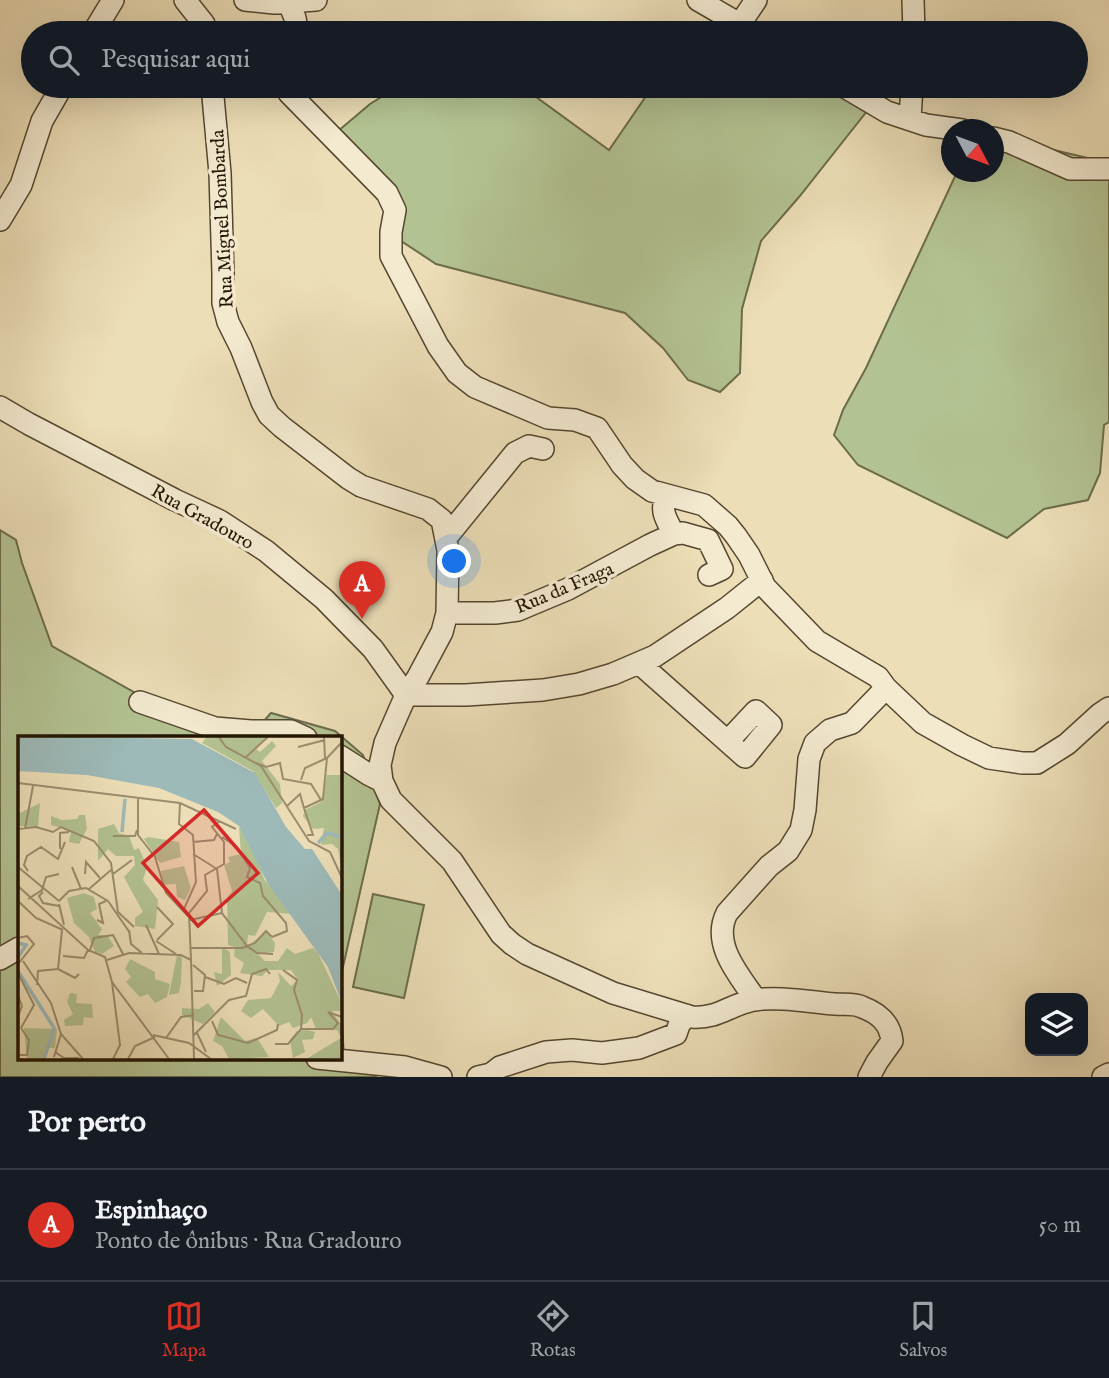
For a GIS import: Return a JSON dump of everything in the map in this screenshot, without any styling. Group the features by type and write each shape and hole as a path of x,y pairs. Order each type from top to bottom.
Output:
{"street":[{"path":"100,21 113,0"},
{"path":"185,0 202,21"},
{"path":"245,0 274,3 316,0"},
{"path":"698,0 733,21"},
{"path":"749,21 756,0"},
{"path":"913,0 914,21"},
{"path":"288,1 296,21"},
{"path":"0,220 21,185 42,121 55,98"},
{"name":"Rua Miguel Bombarda","path":"213,98 220,173 223,303 228,322 269,415 361,486 428,509 442,520 448,550 447,613 442,632 406,695 385,743 380,765 382,781"},
{"path":"294,98 387,192 395,210 391,256 438,346 457,373 475,387 548,418 575,420 597,428 635,479 652,491 704,505 728,526 749,555 765,587 817,641 878,677 923,723 989,758 1022,763 1037,762 1067,744 1109,708"},
{"path":"863,98 887,112 941,127"},
{"path":"909,119 911,98"},
{"path":"1004,141 1070,169 1109,169"},
{"name":"Rua Gradouro","path":"0,407 220,521 266,551 324,599 357,632 373,649 406,695"},
{"path":"446,538 515,453 529,446 542,449"},
{"path":"666,495 664,516 674,534 683,533 708,540 722,569 709,575"},
{"name":"Rua da Fraga","path":"447,613 518,610 568,589 674,534"},
{"path":"406,695 466,695 543,690 579,684 613,674 656,656 762,580"},
{"path":"639,663 728,741"},
{"path":"756,1000 727,957 722,932 723,921 769,866 788,851 801,830 809,759 815,743 830,730 852,723 886,688"},
{"path":"140,702 215,728 291,731 304,736"},
{"path":"341,757 382,781 391,800 452,861 501,934 527,954 613,993 685,1015 705,1018 735,1005 756,1000 801,1000 859,1005 887,1022 891,1031 892,1041 869,1077"},
{"path":"0,959 18,949"},
{"path":"478,1077 546,1052 572,1050 602,1053 639,1048 676,1034 685,1015"},
{"path":"337,1060 405,1067 441,1077"},
{"path":"1103,1077 1109,1074"}],"green space":[{"path":"380,98 538,98 609,150 645,98 859,98 871,106 761,241 742,309 740,373 720,392 688,380 663,348 625,313 436,264 389,233 398,202 331,137"},
{"path":"1012,140 1109,163 1109,422 1104,425 1100,473 1088,500 1044,509 1007,538 858,465 834,435 843,410 866,368 952,182 1004,182 1004,151"},
{"path":"0,530 16,540 52,646 141,696 256,730 271,713 335,731 341,736 18,736 18,1060 341,1060 341,1000 344,1060 377,1077 0,1077"},
{"path":"341,736 363,755 380,804 341,976"},
{"path":"373,894 424,905 404,998 353,987"}],"place":[{"name":"Espinhaço","path":"362,619"}]}
